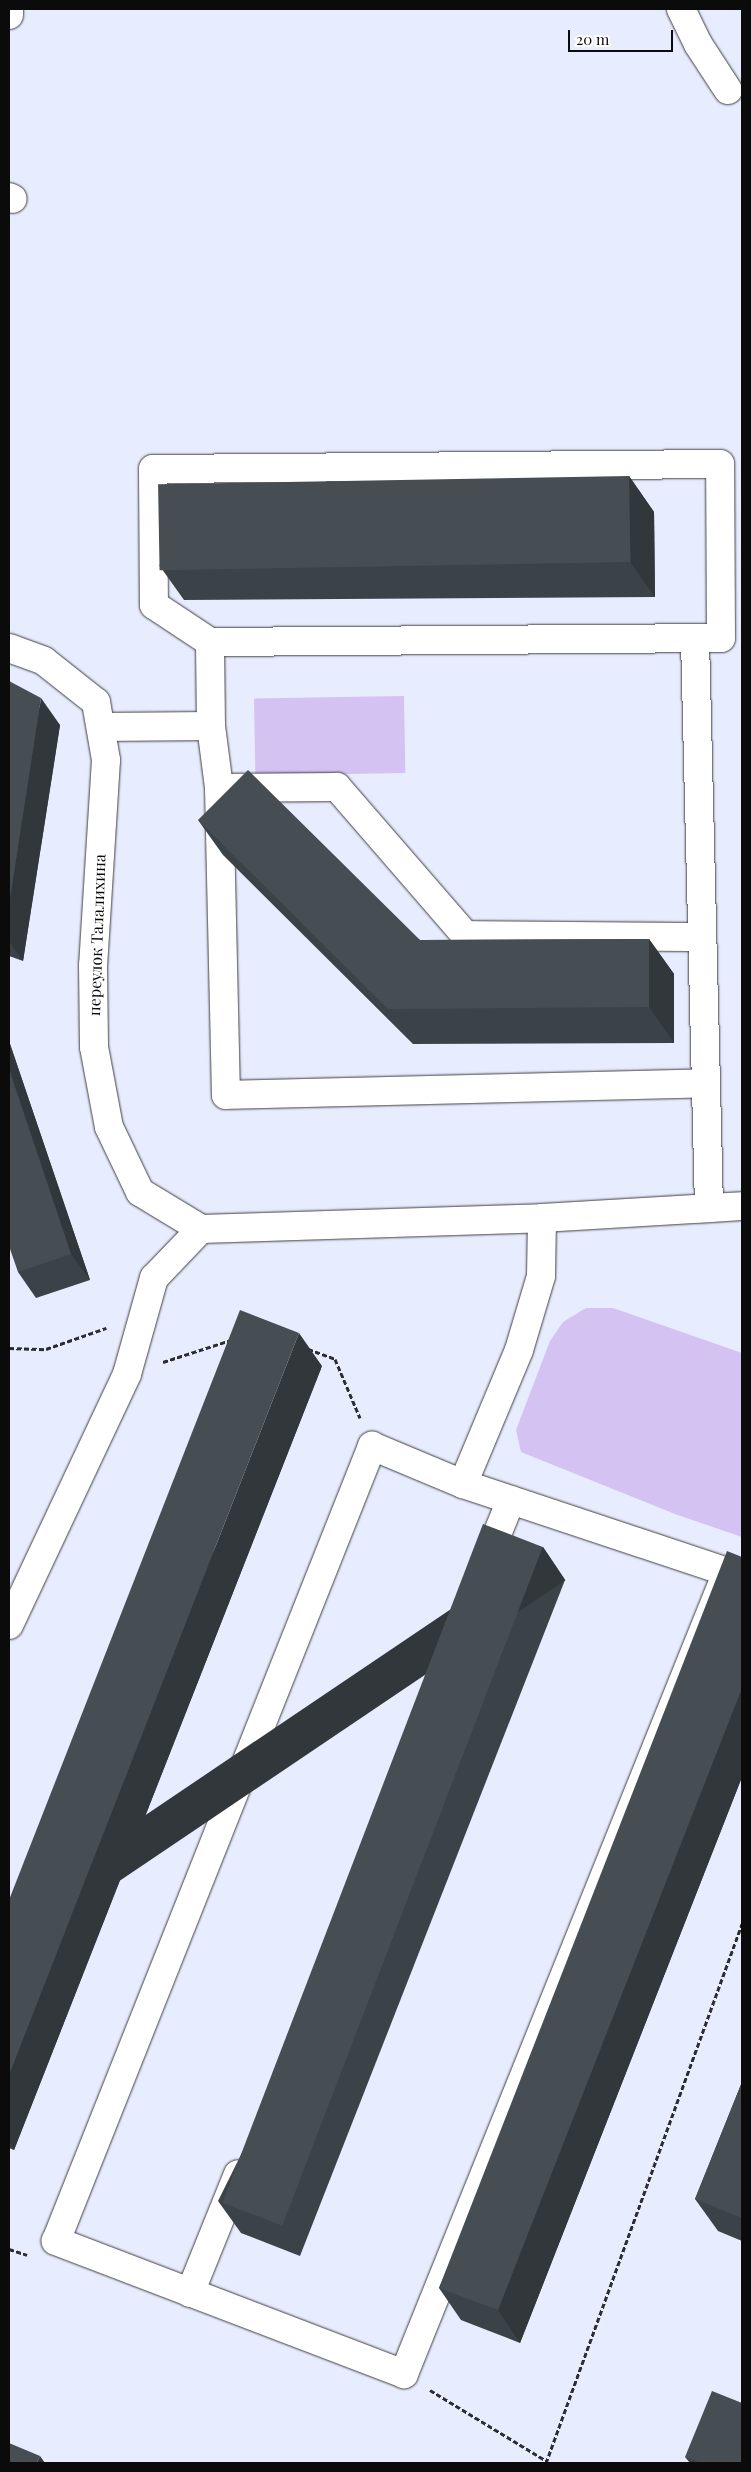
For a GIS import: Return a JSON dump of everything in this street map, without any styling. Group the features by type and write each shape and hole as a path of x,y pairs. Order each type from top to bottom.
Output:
{"street":[{"path":"9,9 9,15"},
{"path":"681,9 698,44 728,90"},
{"path":"720,464 721,638 210,642 154,605 153,469 720,464"},
{"path":"695,639 709,1208"},
{"path":"210,642 211,726 219,788 226,1095 705,1083"},
{"name":"переулок Талалихина","path":"9,648 44,661 96,702 106,760 93,965 94,1046 108,1127 140,1192 201,1229"},
{"path":"101,727 211,726"},
{"path":"219,788 338,787 465,935 702,937"},
{"path":"9,1626 127,1374 154,1278 201,1229 542,1218 742,1206"},
{"path":"463,1484 519,1350 541,1276 542,1218"},
{"path":"372,1446 463,1484 726,1572 404,2374 56,2241 372,1446"},
{"path":"473,1592 510,1500"},
{"path":"190,2293 246,2154"}],"path":[{"path":"9,1348 46,1349 114,1326"},
{"path":"127,1374 240,1337"},
{"path":"302,1346 335,1359 372,1446"},
{"path":"546,2463 742,1924"}],"shaded area":[{"path":"404,696 405,773 255,776 254,699"},
{"path":"586,1308 613,1308 742,1353 742,1537 675,1514 521,1452 516,1430 550,1341 563,1322"}],"building":[{"path":"629,476 631,562 160,570 158,484"},
{"path":"9,681 41,698 9,905"},
{"path":"248,770 420,940 649,939 649,1007 388,1009 198,820"},
{"path":"9,1069 71,1254 18,1272 9,1246"},
{"path":"240,1310 299,1333 9,2075 9,1900"},
{"path":"483,1524 543,1547 282,2226 222,2203"},
{"path":"727,1551 742,1557 742,1688 498,2310 439,2288"},
{"path":"742,2082 742,2218 695,2199"},
{"path":"712,2391 742,2403 742,2463 702,2463 685,2457"},
{"path":"9,2443 40,2456 37,2463 9,2463"}]}
